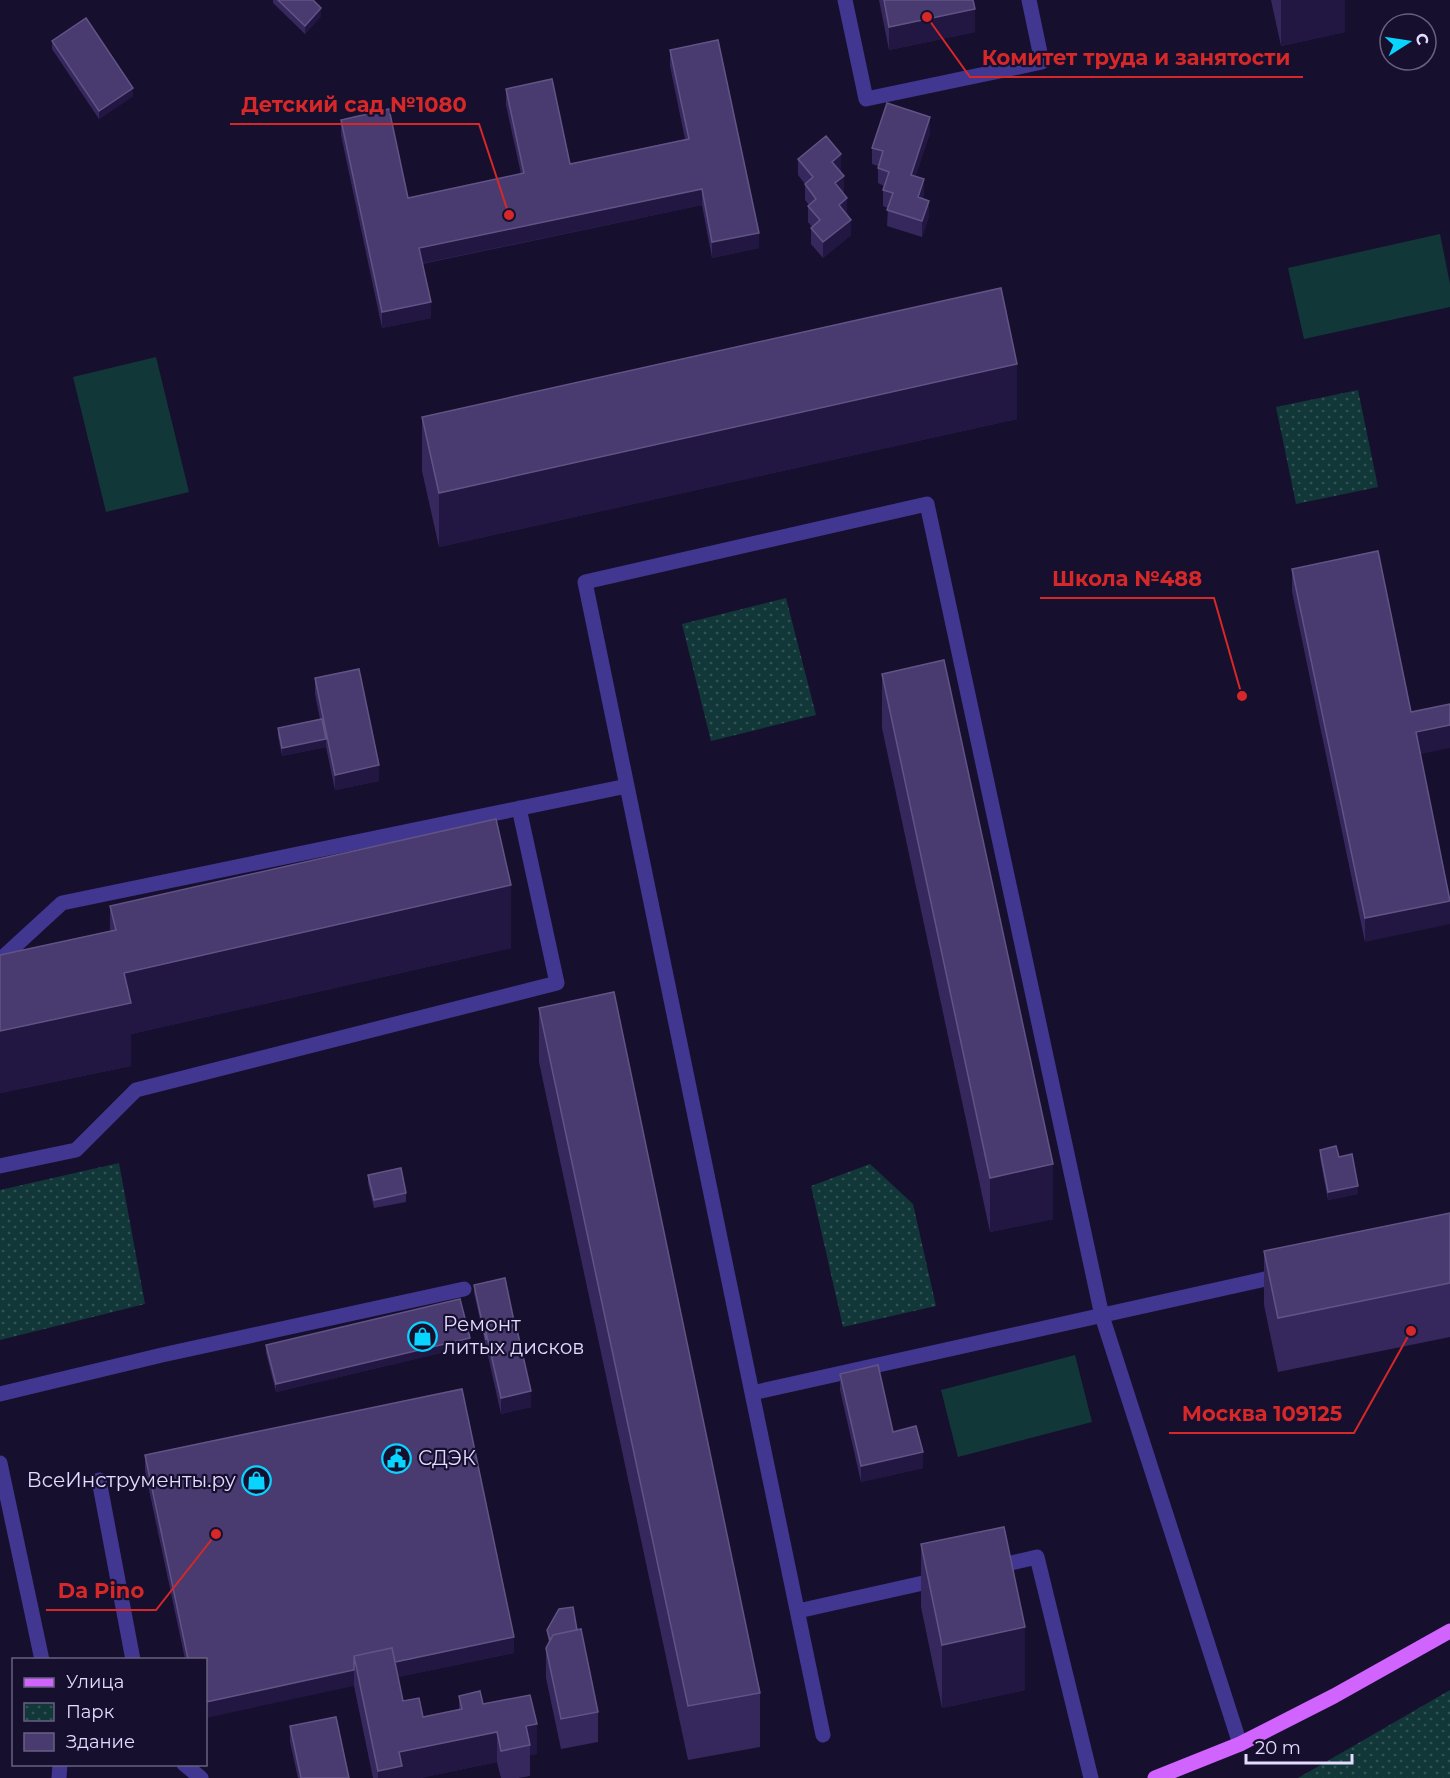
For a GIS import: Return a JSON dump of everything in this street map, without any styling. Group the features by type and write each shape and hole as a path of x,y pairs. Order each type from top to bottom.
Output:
{"main road":[{"path":"1155,1778 1240,1744 1334,1696 1450,1631"}],"lane":[{"path":"845,0 867,99 1042,62 1029,0"},
{"path":"823,1735 585,582 927,504 1102,1316 1240,1744"},
{"path":"0,960 63,903 627,786"},
{"path":"0,1166 76,1150 136,1090 557,983 519,808"},
{"path":"752,1393 1299,1271"},
{"path":"0,1394 162,1355 464,1288"},
{"path":"0,1462 42,1658"},
{"path":"99,1480 133,1658"},
{"path":"980,1570 1037,1557 1091,1778"},
{"path":"798,1611 957,1575"},
{"path":"186,1766 201,1778"}],"green space":[{"path":"1440,234 1450,284 1450,307 1304,339 1288,268"},
{"path":"156,357 189,492 106,512 73,377"},
{"path":"1358,390 1378,487 1296,504 1276,407"},
{"path":"786,598 816,715 711,741 682,624"},
{"path":"119,1163 145,1304 0,1340 0,1190"},
{"path":"870,1164 913,1204 936,1306 843,1327 811,1186"},
{"path":"1075,1355 1092,1422 958,1457 941,1390"},
{"path":"1450,1690 1450,1778 1298,1778"}],"building":[{"path":"278,0 313,0 321,8 305,26"},
{"path":"884,0 973,0 975,9 889,27"},
{"path":"86,18 133,88 99,111 52,41"},
{"path":"718,40 759,233 712,242 702,189 419,248 431,302 382,312 341,120 389,109 408,198 524,173 506,89 552,79 570,164 689,139 670,50"},
{"path":"887,103 930,117 911,175 924,179 918,197 929,201 922,221 887,210 893,193 883,190 889,172 878,168 883,151 872,148"},
{"path":"826,136 841,154 832,162 844,176 835,183 847,198 839,205 851,220 823,242 811,228 820,220 808,206 816,199 805,184 813,177 798,159"},
{"path":"1001,288 1017,364 439,493 422,417"},
{"path":"1378,551 1411,712 1450,704 1450,725 1416,732 1450,901 1365,918 1292,569"},
{"path":"944,660 1053,1164 990,1178 882,674"},
{"path":"359,669 379,765 335,775 315,678"},
{"path":"322,719 326,739 282,748 278,728"},
{"path":"496,819 511,885 124,973 131,1003 0,1031 0,955 116,930 110,906"},
{"path":"614,992 760,1693 688,1706 539,1008"},
{"path":"1336,1146 1339,1157 1352,1154 1358,1186 1328,1192 1320,1150"},
{"path":"401,1168 406,1193 374,1200 368,1175"},
{"path":"1450,1213 1450,1283 1278,1318 1264,1251"},
{"path":"505,1278 515,1326 486,1332 486,1340 474,1285"},
{"path":"460,1299 470,1338 276,1384 266,1345"},
{"path":"516,1325 531,1391 501,1398 486,1332"},
{"path":"878,1365 893,1432 916,1426 923,1452 861,1466 840,1374"},
{"path":"462,1389 514,1637 395,1662 392,1648 354,1656 354,1670 207,1702 207,1658 188,1658 145,1455"},
{"path":"1004,1527 1025,1627 942,1645 921,1544"},
{"path":"573,1607 577,1630 553,1635 550,1641 547,1630 559,1609"},
{"path":"581,1629 598,1712 561,1719 546,1648 553,1635"},
{"path":"392,1648 403,1701 419,1698 423,1717 462,1709 459,1696 480,1691 483,1704 530,1695 537,1724 526,1726 530,1745 501,1751 497,1732 399,1752 402,1766 378,1771 354,1656"},
{"path":"336,1717 349,1778 301,1778 290,1726"}],"place":[{"name":"Комитет труда и занятости","path":"927,17"},
{"name":"Детский сад №1080","path":"509,215"},
{"name":"Школа №488","path":"1242,696"},
{"name":"Москва 109125","path":"1411,1331"},
{"name":"Ремонт литых дисков","path":"422,1336"},
{"name":"СДЭК","path":"397,1458"},
{"name":"ВсеИнструменты.ру","path":"257,1480"},
{"name":"Da Pino","path":"216,1534"}]}
